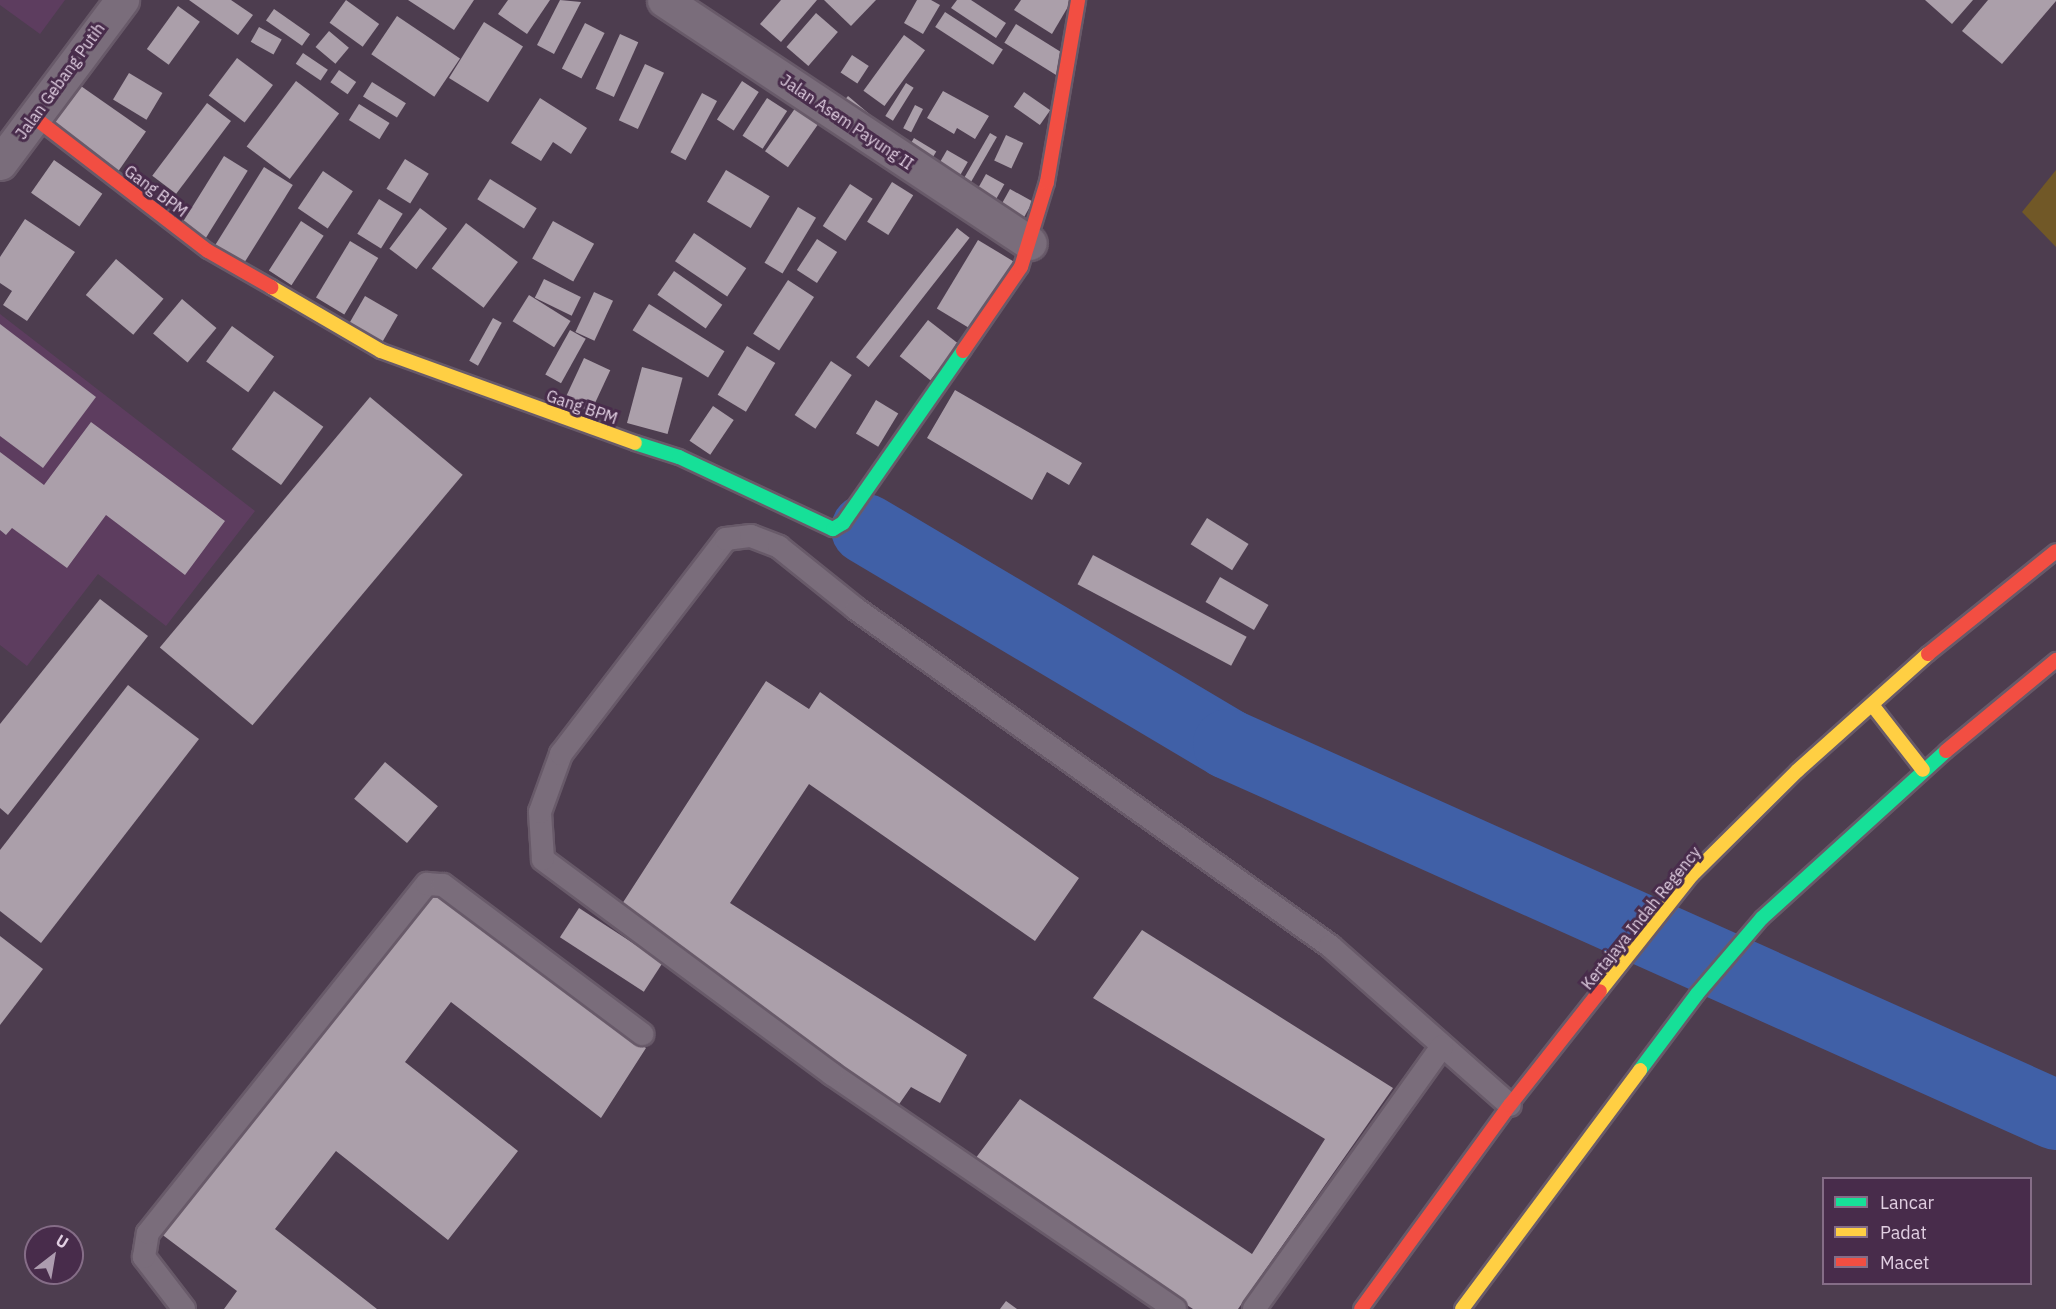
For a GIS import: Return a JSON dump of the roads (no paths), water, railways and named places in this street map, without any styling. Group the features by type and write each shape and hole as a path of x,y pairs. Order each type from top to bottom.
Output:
{"street":[{"name":"Jalan Gebang Putih","path":"0,163 122,0"},
{"name":"Jalan Asem Payung II","path":"664,0 1030,243"},
{"name":"Gang BPM","path":"34,118 190,239 325,322 417,366 679,457 824,528 843,523 1021,267 1047,182 1078,0"},
{"name":"Kertajaya Indah Regency","path":"1361,1309 1510,1105 1631,956 1692,875 1797,771 1873,706 1928,654 2056,551"},
{"path":"1462,1309 1697,994 1762,918 1923,770 2056,660"},
{"path":"1873,706 1923,770"}],"lane":[{"path":"1175,1309 832,1074 543,859 540,812 561,754 726,539 751,536 779,547 856,609 1330,946 1510,1105"},
{"path":"184,1309 144,1257 148,1233 427,884 443,885 642,1034"},
{"path":"1254,1309 1442,1046"}],"waterway":[{"path":"866,529 1228,744 2056,1115"}]}
